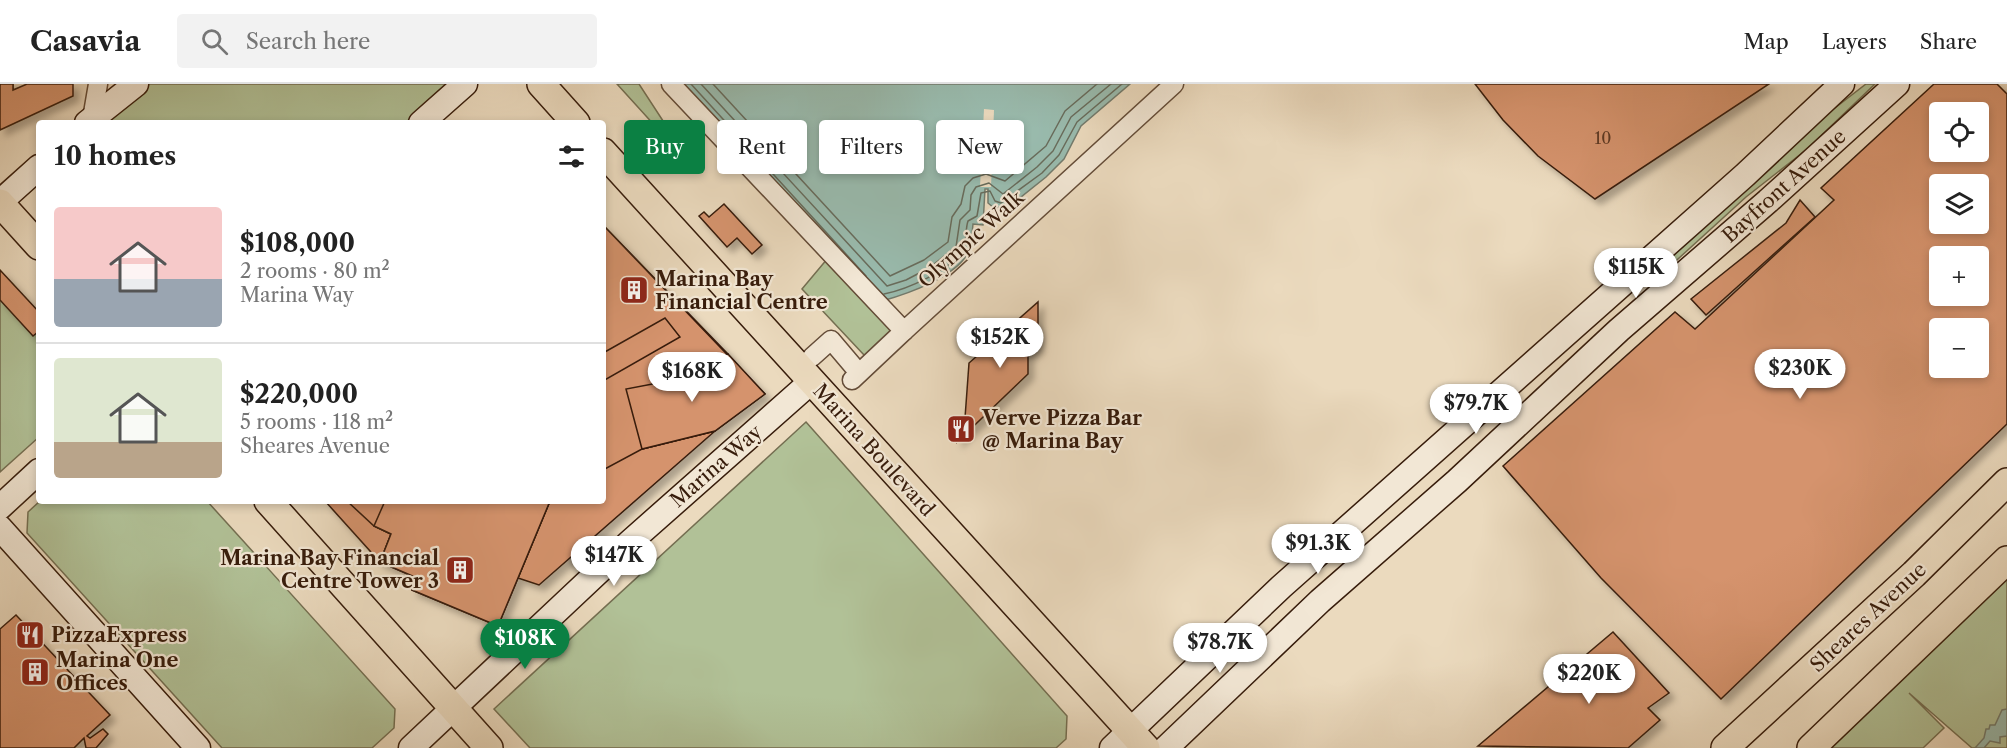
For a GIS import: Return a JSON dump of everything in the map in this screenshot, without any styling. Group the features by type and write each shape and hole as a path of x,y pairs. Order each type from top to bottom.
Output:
{"main road":[{"path":"90,120 136,84"},
{"path":"424,120 465,84"},
{"path":"541,84 573,120"},
{"name":"Bayfront Avenue","path":"1129,742 1281,587 1745,175 1842,84"},
{"name":"Bayfront Avenue","path":"1166,748 1320,601 1457,482 1619,330 1768,201 1897,84"},
{"name":"Marina Boulevard","path":"606,155 812,369 1129,742"},
{"path":"36,170 0,202 36,243"},
{"name":"Marina Way","path":"411,748 812,369"},
{"path":"0,507 36,474"},
{"name":"Sheares Avenue","path":"1725,748 1914,574 2007,482"},
{"path":"271,504 489,748"},
{"path":"0,528 198,748"},
{"path":"1811,748 2007,560"}],"street":[{"path":"89,120 98,84"},
{"path":"671,84 833,252 904,331"},
{"name":"Olympic Walk","path":"812,369 831,340 856,376 1174,84"}],"shaded area":[{"path":"146,84 450,84 411,120 106,120"},
{"path":"617,84 639,84 662,120 650,120"},
{"path":"1866,84 1875,84 1806,150 1746,197 1667,269 1662,264 1809,128"},
{"path":"833,252 904,331 865,356 802,289"},
{"path":"0,272 36,312 36,440 0,472"},
{"path":"806,422 1067,716 1066,739 1056,748 530,748 494,709"},
{"path":"37,504 210,504 395,709 394,728 372,748 222,748 27,533 28,512"},
{"path":"2007,566 2007,748 1972,748 1909,693 1944,728 1923,748 1818,748"}],"water":[{"path":"683,84 1130,84 1081,126 1064,159 1011,205 994,208 988,203 988,189 985,189 983,225 973,224 969,251 954,269 930,283 882,301 766,174 807,174 807,120 717,121"},
{"path":"2007,709 2007,736 2000,737 2000,743 1990,741 1984,748 1975,748 1984,738 1986,729 1989,729 1990,725 1995,725 2002,710"}],"pier":[{"path":"984,109 994,110 994,120 983,120"},
{"path":"981,174 992,174 991,187 980,187"}],"building":[{"path":"0,84 13,84 13,90 0,93"},
{"path":"0,84 13,84 13,90 27,84 73,84 73,96 0,130"},
{"path":"1475,84 1769,84 1595,199 1538,156 1503,120"},
{"path":"1934,84 1997,84 2007,94 2007,424 1721,699 1601,578 1503,466 1675,312 1695,329 1834,200 1821,188"},
{"path":"1800,200 1815,217 1706,315 1691,299 1786,223"},
{"path":"724,204 762,245 752,254 737,238 727,247 699,216 704,212 709,217"},
{"name":"Marina Bay Financial Centre","path":"606,228 728,354 684,378 626,389 642,449 715,431 539,585 518,578 549,504 606,504"},
{"name":"Marina Bay Financial Centre","path":"606,228 765,394 715,431 642,449 606,468"},
{"path":"0,270 36,309 36,334 33,336 0,300"},
{"path":"1038,302 1038,348 1028,356 1028,374 957,442 959,423 965,418 969,363"},
{"path":"665,318 680,337 606,379 606,351"},
{"path":"728,354 765,394 715,431 642,449 626,389 684,378"},
{"path":"328,504 384,504 374,526 391,534 380,562"},
{"name":"Marina Bay Financial Centre Tower 3","path":"350,504 549,504 498,626 412,590 417,578 380,562 391,534 374,526"},
{"name":"Marina Bay Financial Centre Tower 3","path":"384,504 549,504 498,626 412,590 417,578 380,562 391,534 374,526"},
{"name":"Marina One Offices","path":"16,615 110,715 87,736 90,738 103,729 108,734 96,748 86,748 84,738 74,748 0,748 0,629"},
{"path":"1613,632 1669,693 1648,708 1660,720 1628,748 1478,746"}],"place":[{"name":"Marina Bay Financial Centre","path":"634,290"},
{"name":"Verve Pizza Bar @ Marina Bay","path":"961,429"},
{"name":"Marina Bay Financial Centre Tower 3","path":"460,570"},
{"name":"PizzaExpress","path":"30,635"},
{"name":"Marina One Offices","path":"35,672"}]}
